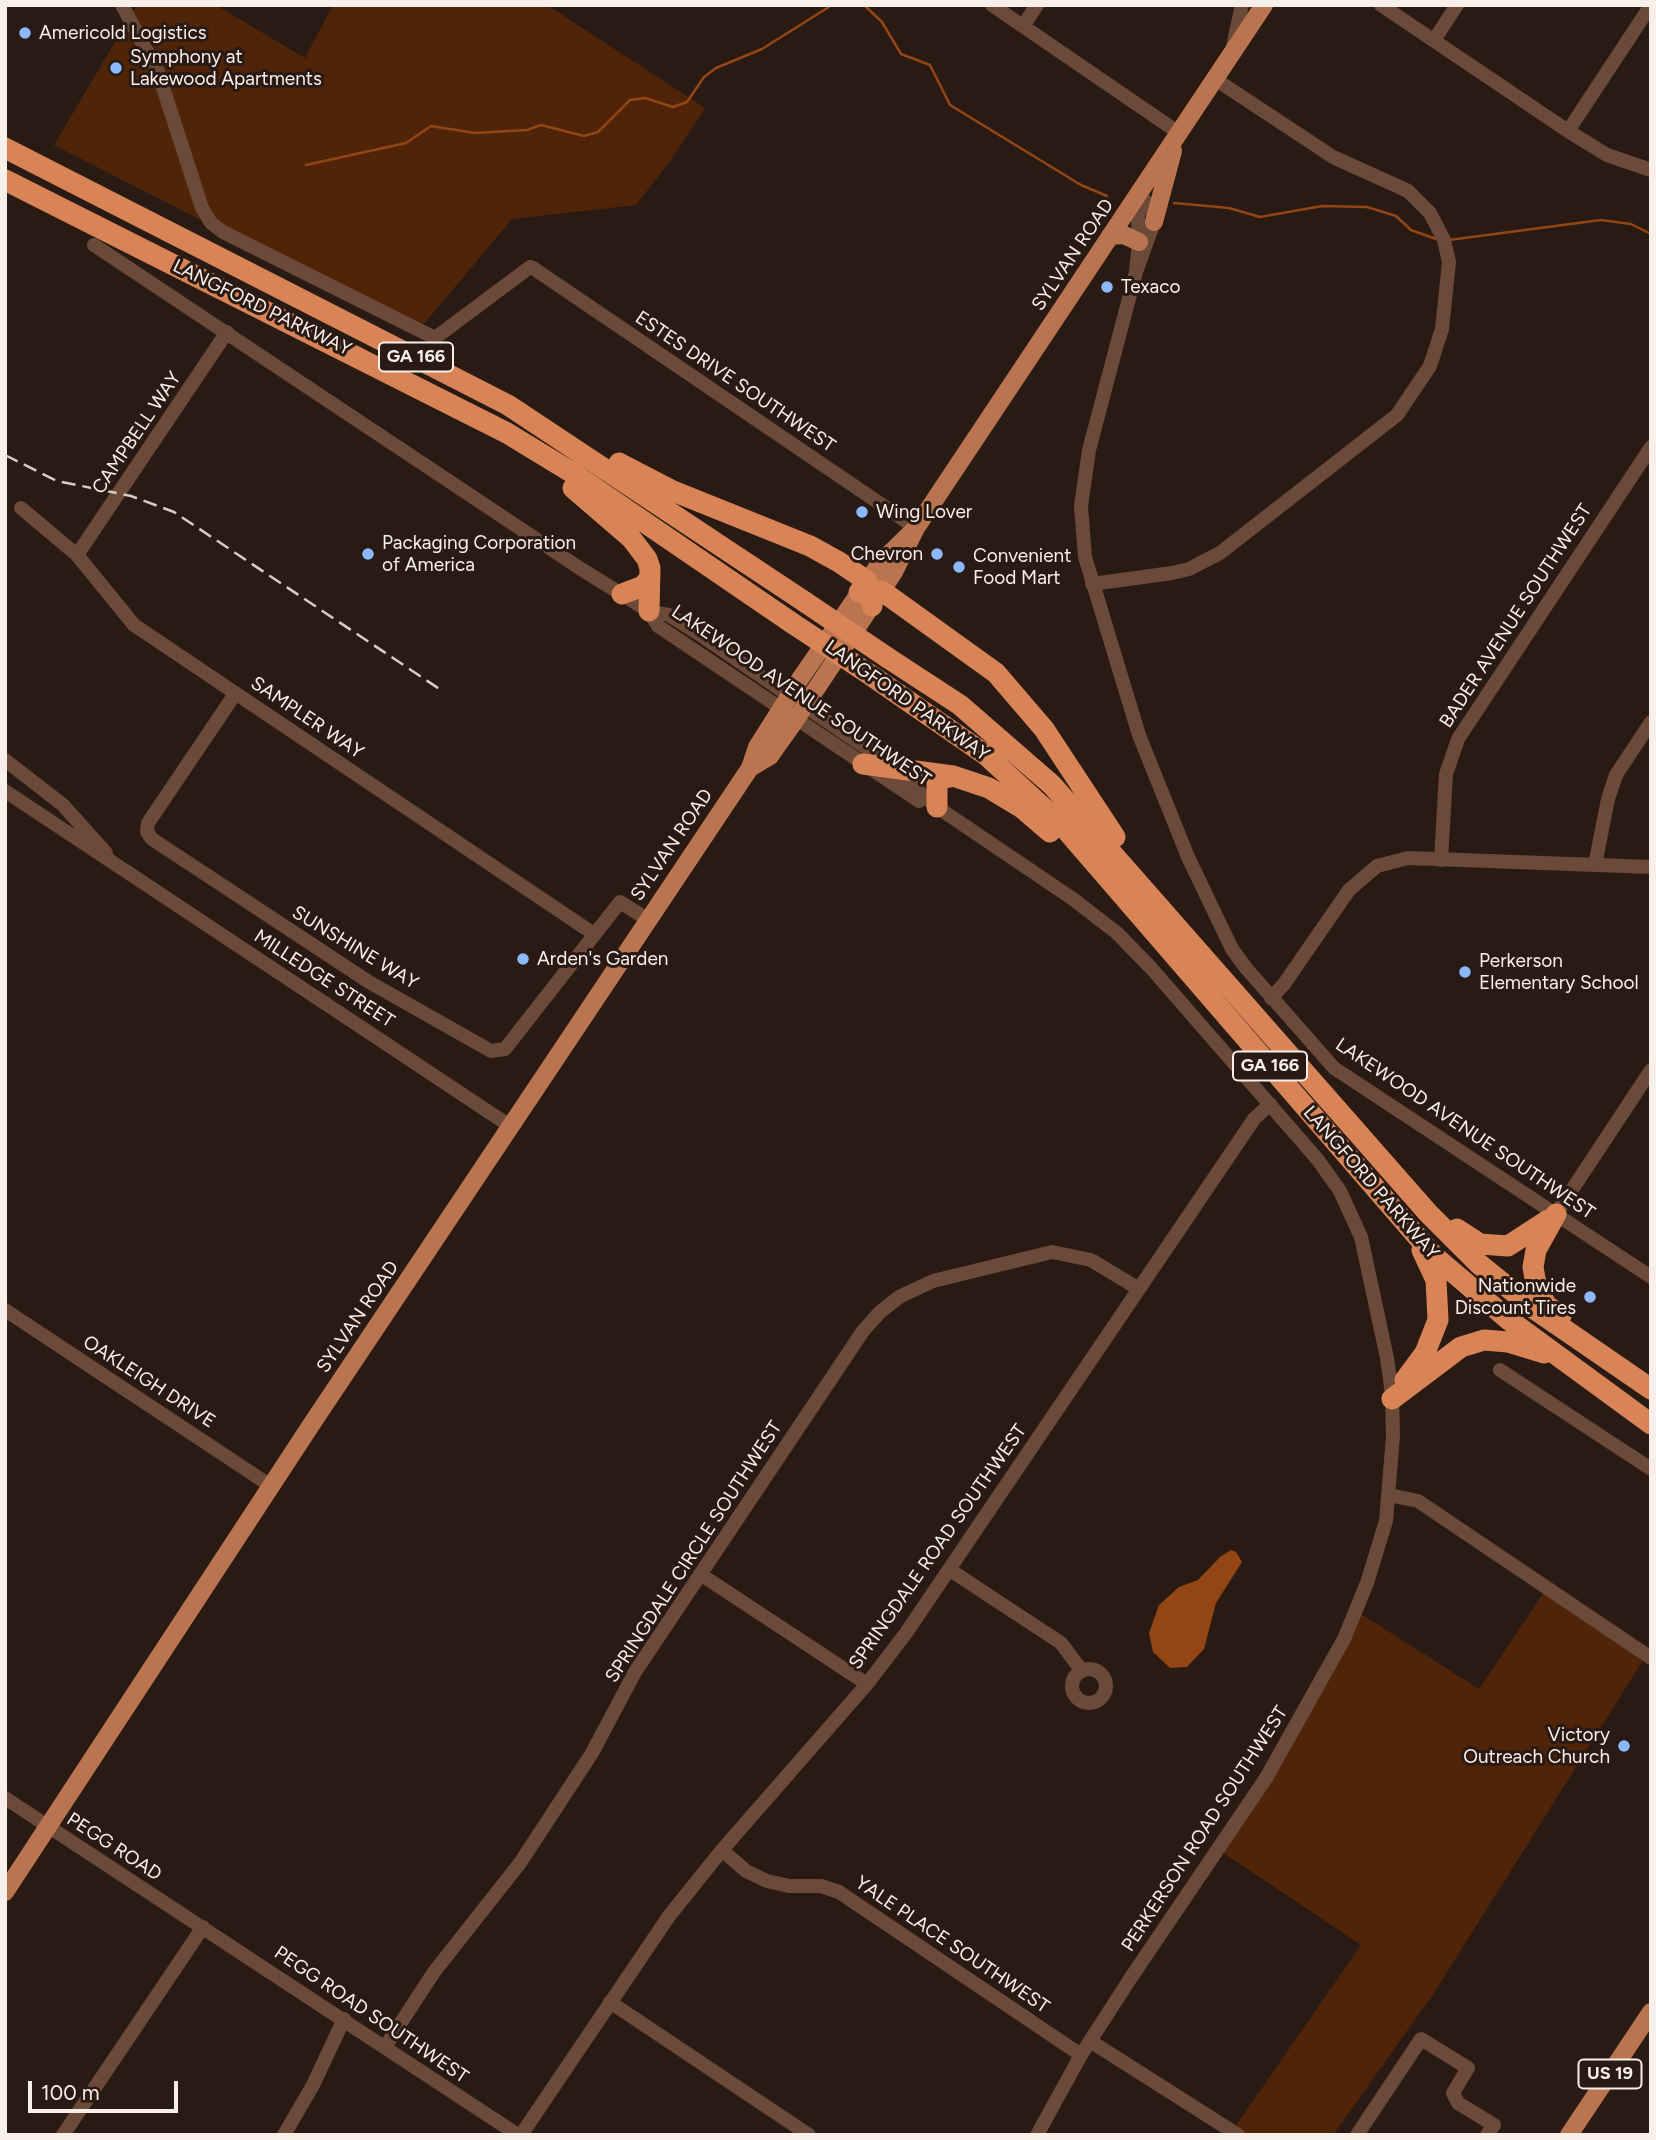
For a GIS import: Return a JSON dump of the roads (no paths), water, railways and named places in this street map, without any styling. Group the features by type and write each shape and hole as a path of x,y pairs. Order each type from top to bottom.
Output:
{"highway":[{"name":"LANGFORD PARKWAY","path":"5,148 508,405 960,705 1043,777 1184,932 1415,1196 1479,1264 1536,1310 1651,1389"},
{"name":"LANGFORD PARKWAY","path":"5,180 507,433 571,472 872,676 1012,776 1060,823 1414,1235 1466,1285 1560,1359 1651,1424"},
{"path":"508,405 673,491 810,546 870,592 971,652 1017,695 1044,729 1105,824 1184,932"},
{"path":"507,433 631,538 647,559 650,578 649,611"},
{"path":"622,594 643,586 650,578"},
{"path":"863,764 953,776 989,788 1022,808 1124,899"},
{"path":"937,807 937,785 941,779 953,776"},
{"path":"1415,1196 1471,1240 1491,1247 1508,1246 1522,1239 1556,1214"},
{"path":"1556,1214 1536,1250 1533,1267 1536,1284 1546,1305 1607,1350 1624,1370"},
{"path":"1392,1399 1425,1353 1438,1320 1436,1280 1414,1235"},
{"path":"1392,1399 1461,1347 1484,1340 1508,1342 1560,1359"}],"main road":[{"name":"SYLVAN ROAD","path":"5,1892 647,919 750,768 770,757 792,707 870,592 880,563 916,528 1264,5"},
{"path":"1154,222 1177,135"},
{"path":"1110,236 1124,235 1139,242"},
{"name":"US 19","path":"1570,2135 1651,2012"}],"street":[{"name":"ESTES DRIVE SOUTHWEST","path":"122,5 158,72 202,208 211,223 223,232 435,338 530,267 533,268 916,528"},
{"path":"992,5 1177,135"},
{"path":"1023,26 1037,5"},
{"path":"1231,54 1242,5"},
{"path":"1381,5 1607,155 1651,170"},
{"path":"1434,40 1457,5"},
{"path":"1568,131 1651,5"},
{"path":"1091,584 1189,569 1220,553 1397,415 1430,366 1442,329 1449,261 1444,240 1430,213 1408,191 1333,157 1215,79"},
{"path":"1136,272 1139,242 1137,196"},
{"path":"1137,196 1150,204 1154,222 1136,272 1084,476 1082,532 1091,584 1139,735 1188,857 1232,949 1271,998 1284,984 1362,875 1394,860 1651,867"},
{"name":"LAKEWOOD AVENUE SOUTHWEST","path":"94,245 649,611 659,626 891,767 937,807 1073,899 1117,933 1152,969 1270,1104"},
{"name":"CAMPBELL WAY","path":"77,555 228,331"},
{"name":"BADER AVENUE SOUTHWEST","path":"1441,860 1446,774 1458,738 1651,447"},
{"name":"SAMPLER WAY","path":"22,508 77,555 134,625 594,934"},
{"name":"SUNSHINE WAY","path":"235,694 148,823 147,832 152,839 248,905 369,982 496,1053 505,1049 620,902 647,919"},
{"name":"LAKEWOOD AVENUE SOUTHWEST","path":"792,707 863,764 919,801 937,807"},
{"path":"1595,865 1608,799 1616,775 1651,722"},
{"name":"MILLEDGE STREET","path":"5,760 63,805 116,865"},
{"name":"MILLEDGE STREET","path":"5,792 510,1126"},
{"name":"LAKEWOOD AVENUE SOUTHWEST","path":"1271,998 1334,1068 1651,1278"},
{"path":"1556,1214 1651,1070"},
{"name":"SPRINGDALE ROAD SOUTHWEST","path":"519,2135 669,1916 722,1850 867,1684 950,1570 1254,1119 1270,1104"},
{"name":"PERKERSON ROAD SOUTHWEST","path":"1037,2135 1081,2055 1266,1778 1303,1717 1344,1639 1367,1583 1386,1521 1392,1399 1387,1357 1361,1237 1340,1191 1270,1104"},
{"name":"SPRINGDALE CIRCLE SOUTHWEST","path":"385,2047 434,1972 520,1863 592,1753 635,1671 863,1331 899,1297 933,1280 1052,1252 1091,1259 1139,1289"},
{"name":"OAKLEIGH DRIVE","path":"5,1310 271,1486"},
{"path":"1500,1370 1651,1469"},
{"path":"1389,1494 1418,1501 1651,1658"},
{"path":"950,1570 1061,1643 1082,1671"},
{"path":"700,1574 867,1684"},
{"name":"PEGG ROAD","path":"5,1798 203,1927"},
{"name":"YALE PLACE SOUTHWEST","path":"722,1850 746,1871 767,1881 789,1886 821,1886 839,1892 1081,2055"},
{"path":"63,2135 203,1927"},
{"name":"PEGG ROAD SOUTHWEST","path":"203,1927 519,2135"},
{"path":"610,2002 810,2135"},
{"path":"284,2135 313,2085 344,2019"},
{"path":"1360,2133 1422,2039 1468,2068 1453,2093 1458,2103 1494,2125 1487,2135"},
{"path":"1090,2041 1238,2135"}],"waterway":[{"path":"306,165 406,143 431,126 475,133 527,130 541,125 584,136 598,132 630,100 645,98 673,107 687,102 704,77 716,68 762,49 832,5"},
{"path":"864,5 882,22 901,54 930,65 950,105 1081,185 1107,196"},
{"path":"1174,203 1229,208 1260,217 1322,206 1367,207 1396,216 1411,230 1436,239"},
{"path":"1449,240 1601,220 1631,224 1651,234"}],"railway":[{"path":"5,455 57,481 131,496 174,512 444,692"}],"place":[{"name":"Americold Logistics","path":"25,33"},
{"name":"Symphony at Lakewood Apartments","path":"116,68"},
{"name":"Texaco","path":"1107,287"},
{"name":"Wing Lover","path":"862,512"},
{"name":"Packaging Corporation of America","path":"368,554"},
{"name":"Chevron","path":"937,554"},
{"name":"Convenient Food Mart","path":"959,567"},
{"name":"Arden's Garden","path":"523,959"},
{"name":"Perkerson Elementary School","path":"1465,972"},
{"name":"Nationwide Discount Tires","path":"1590,1297"},
{"name":"Victory Outreach Church","path":"1624,1746"}]}
